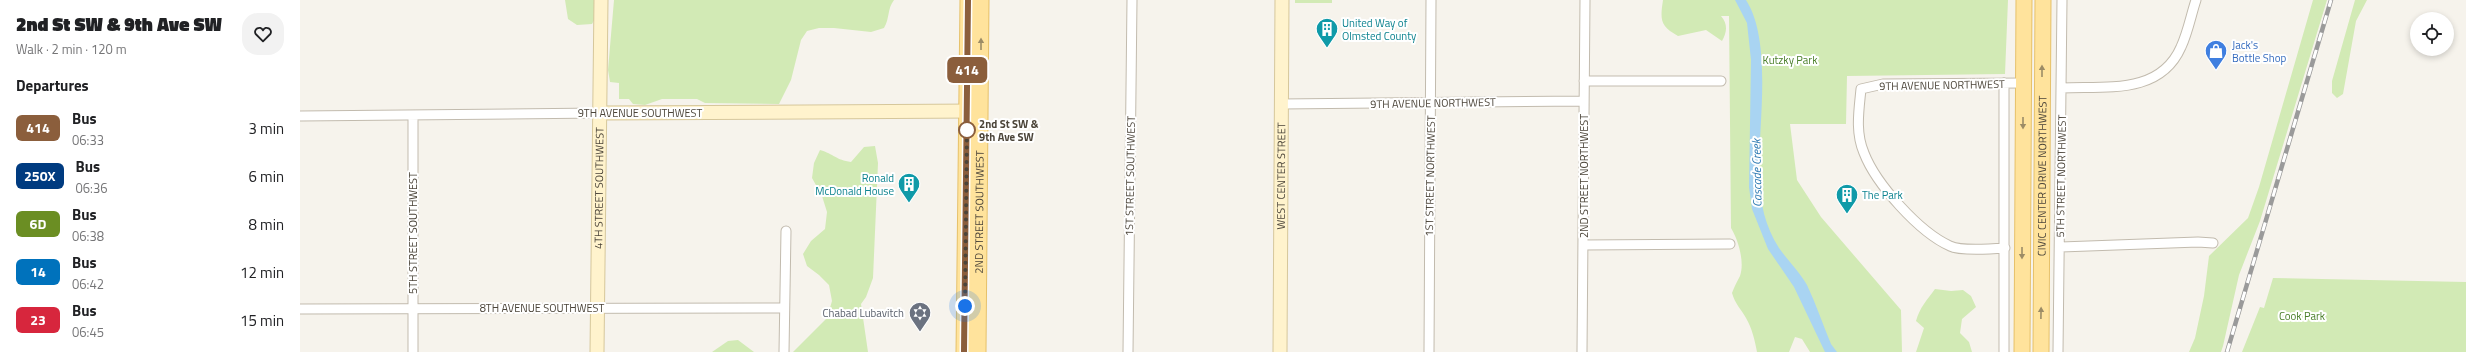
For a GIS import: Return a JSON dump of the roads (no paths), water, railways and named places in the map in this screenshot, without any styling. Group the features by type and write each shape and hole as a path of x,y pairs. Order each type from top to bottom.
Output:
{"main road":[{"name":"2ND STREET SOUTHWEST","path":"968,0 974,111 978,352"},
{"name":"2ND STREET SOUTHWEST","path":"964,352 974,111 981,0"},
{"name":"CIVIC CENTER DRIVE NORTHWEST","path":"2022,352 2024,0"},
{"name":"CIVIC CENTER DRIVE NORTHWEST","path":"2041,352 2043,0"}],"street":[{"name":"4TH STREET SOUTHWEST","path":"597,352 601,0"},
{"name":"1ST STREET SOUTHWEST","path":"1128,352 1132,0"},
{"name":"WEST CENTER STREET","path":"1280,352 1282,0"},
{"name":"1ST STREET NORTHWEST","path":"1429,352 1431,0"},
{"name":"2ND STREET NORTHWEST","path":"1582,352 1585,0"},
{"name":"5TH STREET NORTHWEST","path":"2058,352 2061,247 2062,0"},
{"path":"2062,88 2133,85 2156,76 2170,65 2179,51 2196,0"},
{"path":"1584,81 1721,81"},
{"path":"2004,83 2004,352"},
{"name":"9TH AVENUE NORTHWEST","path":"2005,248 1951,247 1931,234 1904,210 1880,181 1864,152 1858,126 1861,89 1883,84 2023,83"},
{"name":"9TH AVENUE NORTHWEST","path":"1281,104 1584,101"},
{"name":"9TH AVENUE SOUTHWEST","path":"300,116 974,111"},
{"name":"5TH STREET SOUTHWEST","path":"413,115 413,352"},
{"path":"784,352 786,231"},
{"path":"2061,247 2198,242 2213,243"},
{"path":"1583,245 1730,244"},
{"name":"8TH AVENUE SOUTHWEST","path":"300,309 784,308"}],"water":[{"name":"Cascade Creek","path":"1735,0 1746,0 1754,18 1759,38 1762,61 1762,110 1759,176 1764,214 1774,240 1807,285 1831,344 1837,352 1825,352 1794,287 1768,249 1752,209 1749,187 1751,60 1747,23"}],"railway":[{"path":"2227,352 2331,0"}],"place":[{"name":"United Way of Olmsted County","path":"1327,48"},
{"name":"Jack's Bottle Shop","path":"2216,70"},
{"name":"2nd St SW & 9th Ave SW","path":"967,130"},
{"name":"Ronald McDonald House","path":"909,204"},
{"name":"The Park","path":"1847,214"},
{"name":"Chabad Lubavitch","path":"920,332"}],"park label":[{"name":"Kutzky Park","path":"1790,60"},
{"name":"Cook Park","path":"2302,316"}]}
